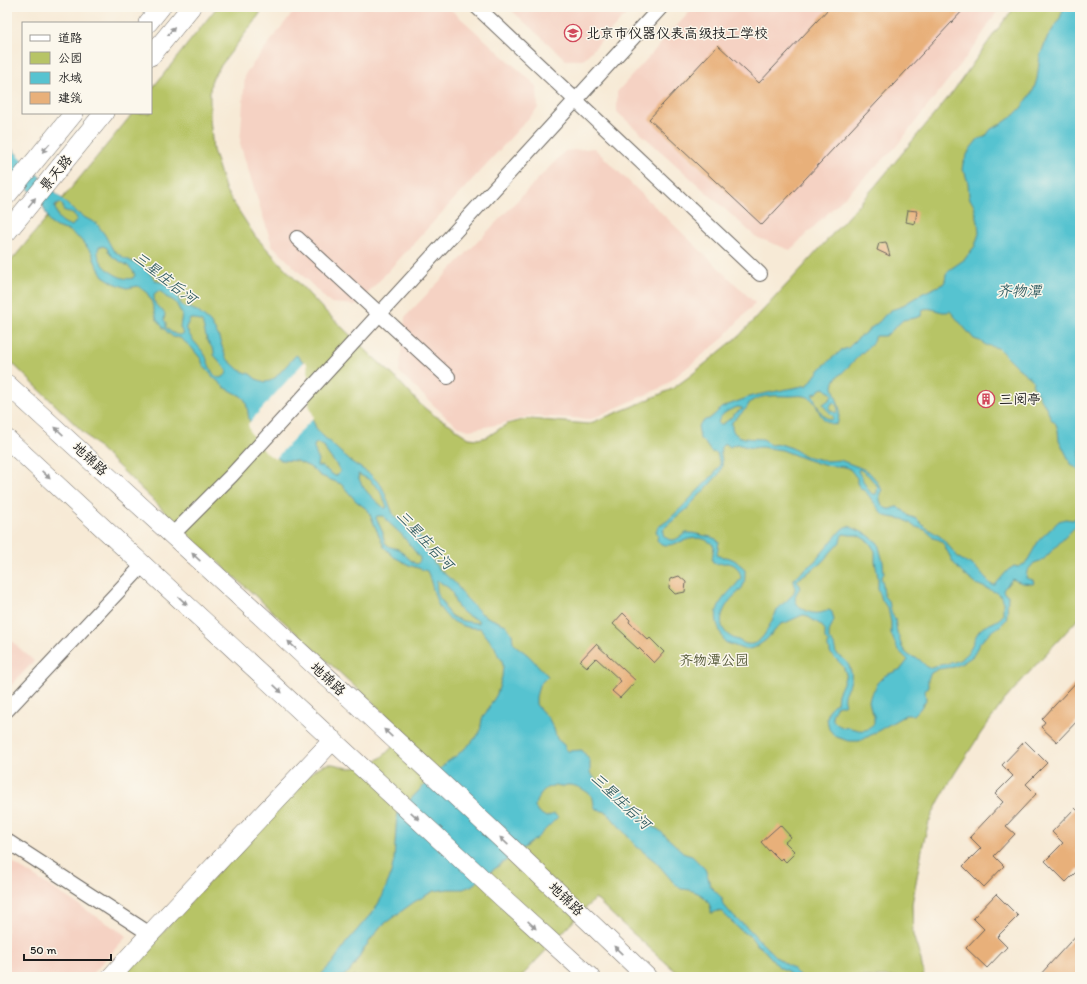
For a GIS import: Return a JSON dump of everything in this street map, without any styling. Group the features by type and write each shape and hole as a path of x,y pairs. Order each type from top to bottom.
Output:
{"street":[{"path":"149,22 161,7"},
{"path":"152,55 190,7"},
{"path":"477,7 760,274"},
{"path":"172,535 231,476 661,7"},
{"name":"景天路","path":"7,232 103,114"},
{"name":"景天路","path":"7,195 73,115"},
{"path":"297,238 448,377"},
{"name":"地锦路","path":"7,384 416,759 533,868 646,977"},
{"path":"7,439 590,977"},
{"path":"7,710 143,564"},
{"path":"111,977 333,740"},
{"path":"7,841 150,934"}],"shaded area":[{"path":"297,7 448,7 537,86 538,108 357,305 330,303 272,245 240,144 245,74"},
{"name":"北京市仪器仪表高级技工学校","path":"508,7 633,7 583,60 566,60"},
{"path":"694,7 1000,7 974,47 895,148 790,250 756,237 617,112 617,92"},
{"path":"594,148 755,303 721,340 663,387 591,419 529,416 501,424 469,430 457,426 399,372 405,317 565,151"},
{"path":"7,637 34,661 7,690"},
{"path":"7,859 127,936 89,977 7,977"}],"green space":[{"name":"齐物潭公园","path":"217,7 263,7 259,15 216,72 211,82 210,118 213,150 226,191 255,236 322,308 394,376 420,404 432,414 469,438 478,439 487,437 507,424 522,420 530,419 588,424 672,389 740,335 804,266 876,185 952,93 1015,7 1080,7 1080,619 1079,618 1004,701 955,773 929,822 923,844 912,904 913,935 921,960 924,977 682,977 595,898 521,977 121,977 308,775 326,764 333,764 345,768 368,765 382,757 405,732 196,542 7,358 7,266 132,114 152,114 152,89"}],"water":[{"name":"齐物潭","path":"1064,7 1080,7 1080,471 1071,464 1059,440 1056,424 1051,419 1046,407 1032,384 1032,379 1017,367 998,348 986,345 974,339 950,311 943,312 930,309 922,310 921,316 903,320 888,334 884,336 876,336 871,345 836,378 834,382 833,387 840,410 836,425 825,421 811,399 806,396 770,396 755,399 750,402 732,422 734,433 742,437 762,439 770,445 780,444 792,448 805,456 827,461 840,460 869,472 882,490 880,493 880,500 882,505 887,509 898,507 909,516 917,519 925,527 941,537 959,558 974,566 992,585 995,585 1008,570 1014,566 1018,567 1026,563 1039,540 1059,521 1065,519 1073,520 1080,514 1080,525 1077,525 1043,560 1034,563 1027,571 1026,578 1033,580 1033,584 1022,583 1012,579 1003,590 1004,593 1008,595 1006,620 990,632 979,644 973,656 954,667 938,669 931,673 928,679 928,686 925,691 926,700 914,715 905,715 859,741 848,741 834,735 829,729 828,725 827,718 829,709 837,703 838,694 846,674 843,666 830,653 828,642 825,639 825,630 821,625 803,615 781,624 766,640 756,647 743,649 725,642 717,622 717,611 723,599 741,578 740,572 732,564 718,564 713,562 714,546 706,540 698,538 675,544 662,544 657,540 658,535 656,531 658,527 681,508 714,474 720,465 717,453 711,452 705,443 700,439 698,426 705,420 709,419 721,408 752,396 808,385 820,369 842,350 848,348 891,310 900,307 923,293 943,284 949,270 965,259 975,246 979,233 974,206 969,197 968,183 965,173 962,170 963,163 970,149 978,139 985,137 991,129 1014,115 1029,97 1033,91 1037,79 1040,56 1046,40 1060,18","holes":["825,388 832,395 830,399 823,404 833,416 833,419 831,420 821,412 812,394 817,393 820,389","833,402 835,403 838,408 837,412 836,413 829,408","738,407 743,409 723,424 718,424 722,415","726,444 730,447 736,444 752,448 761,447 782,450 823,465 849,468 857,478 857,483 860,488 866,492 885,516 903,519 913,526 925,530 933,538 940,540 953,562 962,573 976,584 995,592 1002,597 1003,615 998,620 985,626 979,631 968,652 962,659 953,663 928,668 919,659 910,656 905,652 902,647 897,632 895,619 889,602 884,596 881,577 884,574 883,562 878,543 868,535 849,526 841,530 815,561 794,578 794,592 776,612 763,637 753,644 746,644 730,637 724,631 721,618 725,607 744,584 745,569 736,561 728,557 717,555 719,542 716,539 686,533 675,540 670,540 663,535 663,529 688,508 719,474 722,466 721,447","859,469 868,475 878,487 876,494 872,494 870,492 858,471","844,534 857,535 869,542 875,551 878,589 882,600 888,609 891,622 891,634 898,650 908,660 901,669 884,676 877,683 869,701 874,715 874,723 865,730 845,728 834,722 832,716 838,705 845,704 844,694 851,682 851,670 849,666 836,654 834,645 829,639 829,632 834,620 832,612 829,610 811,613 800,607 795,598 801,587 797,581 800,577 821,563 840,542 842,535"]},
{"name":"三星庄后河","path":"7,142 10,147 73,210 97,224 113,250 124,258 146,269 156,281 164,283 175,292 181,304 185,308 190,308 197,311 210,322 218,335 226,358 239,370 265,382 276,377 296,355 300,358 305,364 307,405 316,428 350,461 370,474 381,485 394,516 421,538 434,563 440,570 455,583 466,598 481,613 506,625 512,634 515,645 528,655 548,676 539,685 536,704 549,719 557,739 568,751 582,750 590,761 590,773 603,788 609,793 620,787 643,813 644,815 641,819 642,821 659,830 685,854 692,856 705,869 710,886 722,898 723,904 734,917 748,928 776,957 792,968 800,977 792,977 787,971 779,967 751,937 738,928 722,912 717,911 711,913 711,908 708,902 698,893 681,889 674,883 656,862 636,846 606,812 596,809 591,795 573,785 566,785 561,787 549,787 538,797 535,807 538,812 546,817 554,814 558,817 537,838 471,886 463,889 434,891 414,902 380,927 349,972 342,977 319,977 333,962 346,943 375,909 382,897 390,877 394,860 397,813 447,762 471,743 480,732 482,719 497,694 502,677 502,660 495,647 480,628 470,628 457,623 443,612 437,602 427,571 409,565 394,557 384,547 368,510 356,501 341,484 321,476 310,467 297,461 281,460 270,454 252,431 245,400 241,396 224,387 213,377 191,347 180,338 173,337 166,331 157,320 151,300 147,293 138,286 127,288 114,283 103,276 92,253 80,239 69,231 56,227 50,223 41,201 7,168","holes":["60,203 63,206 63,210 76,216 76,221 72,226 59,219 55,205","103,246 107,248 112,256 129,267 135,275 133,278 127,279 114,274 103,264 98,253 99,247","158,291 175,302 182,314 180,327 183,334 176,334 166,328 166,322 164,320 165,314 155,302 154,294","190,319 195,319 202,322 207,340 214,351 214,355 227,370 224,376 219,378 213,374 205,355 186,327","317,443 324,446 327,453 340,471 338,475 335,476 321,466 317,466 318,460 314,447","358,474 368,479 379,489 387,507 384,508 376,501 361,484","377,516 384,516 386,520 402,535 420,558 420,561 417,564 414,563 398,549 390,547 385,543 383,533 376,518","437,581 450,589 459,609 468,616 478,620 479,623 460,620 451,616 439,597"]}],"pier":[{"path":"305,361 307,364 309,405 314,417 275,459 257,444 250,432 248,424"}],"building":[{"path":"830,7 966,7 762,225 649,119 718,45 759,83"},
{"path":"908,210 917,211 915,224 906,222"},
{"path":"886,242 890,256 877,250 879,243"},
{"name":"三阅亭","path":"988,393 991,397 991,402 985,405 980,401 981,395"},
{"path":"679,576 686,582 685,592 675,594 669,588 670,579"},
{"path":"623,613 630,620 629,622 648,640 650,638 664,652 654,663 613,624"},
{"path":"596,644 636,681 620,698 612,691 621,681 596,658 587,667 580,661"},
{"path":"1080,678 1080,718 1057,742 1041,727 1045,722 1042,719"},
{"path":"1025,741 1047,763 1026,784 1036,794 1006,826 1015,834 994,856 1004,866 984,887 963,866 981,848 970,837 1003,802 995,794 1013,776 1002,765"},
{"path":"1075,808 1080,813 1080,847 1076,851 1080,855 1080,868 1066,882 1045,861 1063,843 1052,832"},
{"path":"780,825 791,837 785,842 794,851 794,854 786,862 782,858 780,860 761,842"},
{"path":"996,894 1018,916 997,937 1007,947 987,968 966,948 984,929 973,918"},
{"path":"1080,931 1080,977 1038,977"}],"place":[{"name":"北京市仪器仪表高级技工学校","path":"573,33"},
{"name":"三阅亭","path":"986,399"}]}
